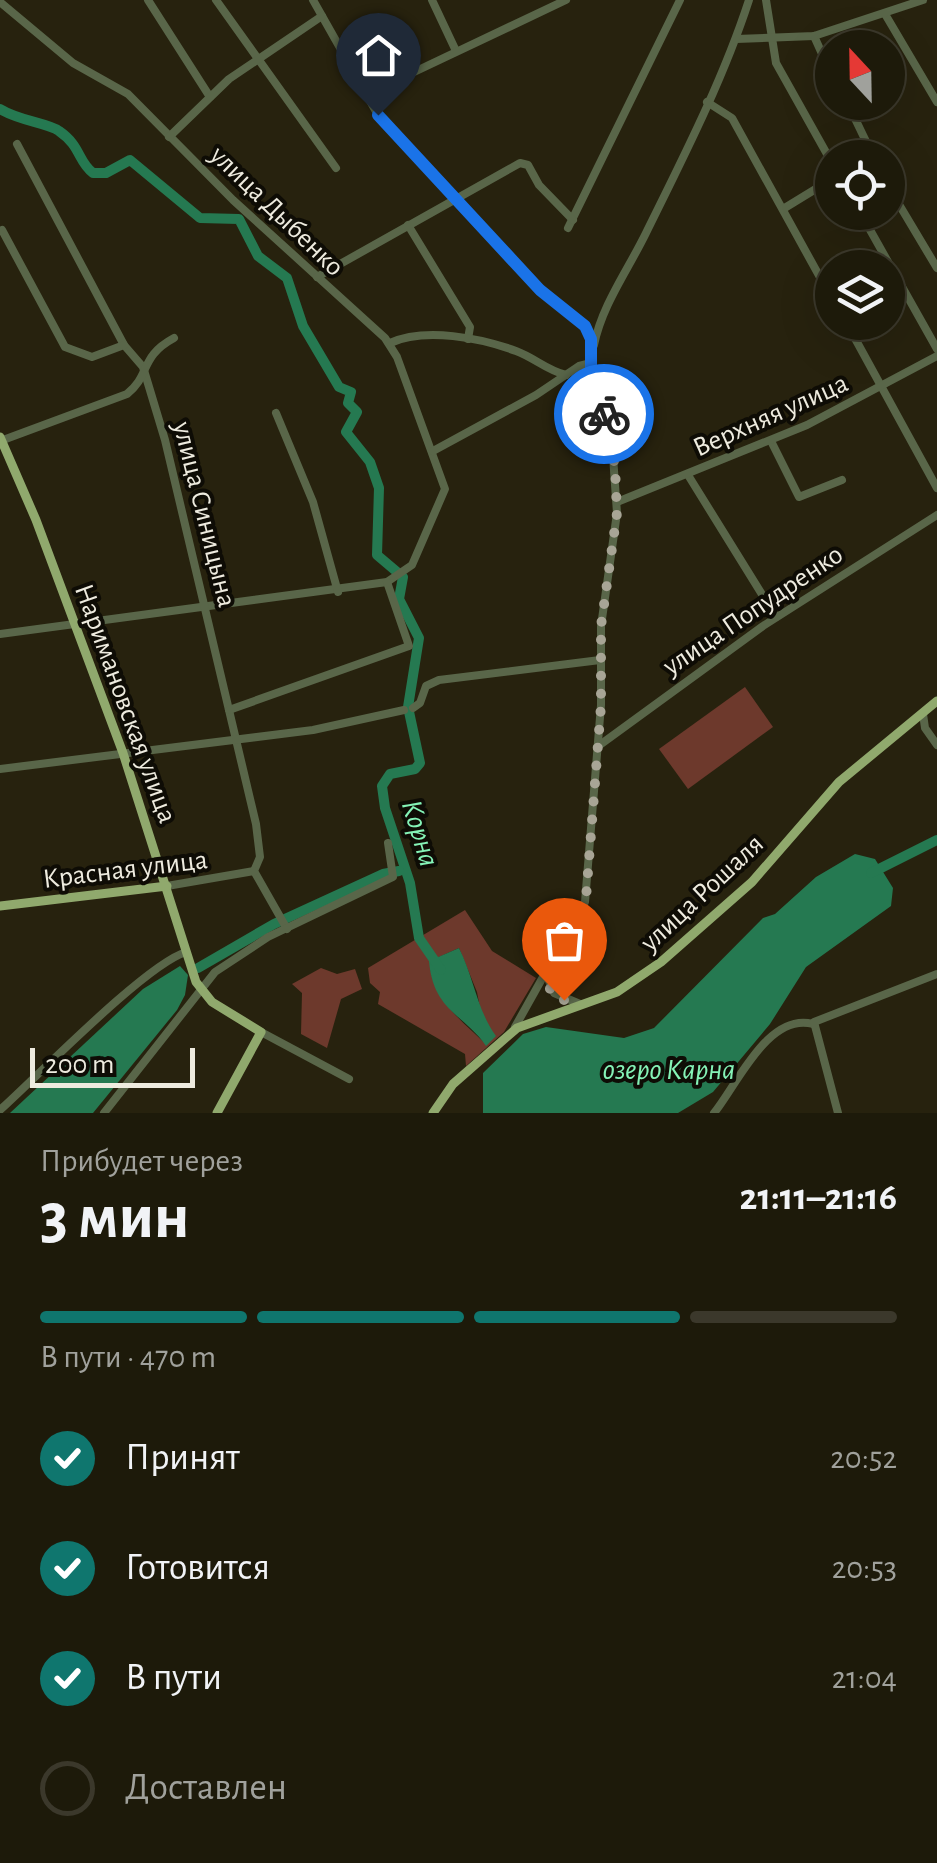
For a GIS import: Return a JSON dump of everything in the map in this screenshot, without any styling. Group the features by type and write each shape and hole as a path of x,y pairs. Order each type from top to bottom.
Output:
{"main road":[{"name":"Наримановская улица","path":"1,439 123,753 199,988"},
{"name":"улица Рошаля","path":"508,1035 532,1020 633,983 752,882 830,790 937,701"},
{"name":"Красная улица","path":"0,906 167,886"},
{"path":"199,988 212,1002 262,1032 216,1113"},
{"path":"433,1113 454,1084 508,1035"}],"street":[{"path":"148,0 210,97"},
{"path":"216,0 336,168"},
{"path":"313,0 374,110 547,297 588,330 611,444 617,502 600,660 600,720 585,906 508,1035"},
{"path":"432,0 456,51"},
{"path":"374,89 551,3 566,0"},
{"path":"318,276 524,163 570,224 680,0"},
{"path":"433,452 591,359 603,315 707,102 749,0"},
{"path":"766,0 779,70 819,140"},
{"path":"736,39 814,36 923,0"},
{"name":"улица Дыбенко","path":"0,2 65,58 128,94 390,343 445,485 440,508 402,574 388,582"},
{"path":"886,14 937,102"},
{"path":"169,137 257,58 322,16"},
{"path":"353,72 374,89"},
{"path":"374,89 374,110"},
{"path":"707,102 732,118 815,268"},
{"name":"улица Синицына","path":"17,144 124,345 143,367 207,610 256,824 260,856 254,870"},
{"path":"783,209 815,189"},
{"path":"905,214 937,268"},
{"path":"408,225 470,327 468,339"},
{"path":"2,230 66,347 92,357 124,345"},
{"path":"870,230 937,353"},
{"path":"580,322 592,322 603,315"},
{"path":"390,343 410,337 468,339 517,351 543,369 566,375"},
{"path":"128,394 151,354 174,338"},
{"path":"856,340 937,488"},
{"name":"Верхняя улица","path":"617,502 771,441 937,353"},
{"path":"1,439 128,394 143,391 152,398"},
{"path":"276,413 313,502 338,592"},
{"path":"771,441 799,497 842,480"},
{"path":"688,475 776,617"},
{"name":"улица Попудренко","path":"597,747 776,617 936,518"},
{"path":"0,634 207,610 388,582 410,641 407,648 229,710"},
{"path":"0,769 313,730 419,705 426,686 439,680 600,660"},
{"path":"922,714 926,730 937,745"},
{"path":"600,720 606,731 618,729"},
{"path":"904,728 926,730"},
{"path":"121,1113 106,1110 199,988 284,923 393,871 388,843"},
{"path":"254,870 284,923"},
{"name":"Красная улица","path":"167,886 254,870"},
{"path":"0,1110 120,1000 168,960 186,952"},
{"path":"546,974 554,994 584,1004"},
{"path":"814,1024 822,1016 937,974"},
{"path":"714,1113 767,1040 800,1022 814,1024"},
{"path":"814,1024 838,1113"},
{"path":"262,1032 349,1079"}],"shaded area":[{"path":"745,687 773,727 688,789 659,749"},
{"path":"465,910 492,951 536,978 504,1032 466,1066 465,1054 378,1004 380,992 370,983 368,968","holes":["459,948 477,992 487,1045 442,998 430,961"]},
{"path":"321,968 337,974 355,969 362,989 341,999 327,1048 301,1034 302,993 292,984"}],"water":[{"name":"озеро Карна","path":"855,854 875,859 893,888 891,906 806,967 770,1024 713,1092 678,1113 483,1113 483,1073 523,1034 546,1027 624,1038 654,1028 763,918 775,914 816,877"},
{"path":"459,948 484,1016 496,1036 486,1046 443,1002 432,978 429,961"},
{"path":"180,966 188,975 185,995 177,1010 93,1113 10,1113 143,989"}],"waterway":[{"name":"Корна","path":"0,109 59,131 93,173 106,173 130,160 200,218 239,219 258,256 287,278 303,326 339,387 351,392 348,403 357,412 346,432 370,462 379,488 377,555 403,577 399,599 419,638 408,707 420,763 415,769 390,774 382,786 385,808 410,883 419,938 441,970"},
{"name":"Корна","path":"871,873 937,840"},
{"path":"198,968 274,924 383,874 399,871"}],"way so far":[{"path":"564,1000 550,989 546,974 586,902 601,706 601,626 617,513 615,466 604,414"}],"route":[{"path":"378,115 540,290 585,326 591,339 591,372 604,414"}]}
